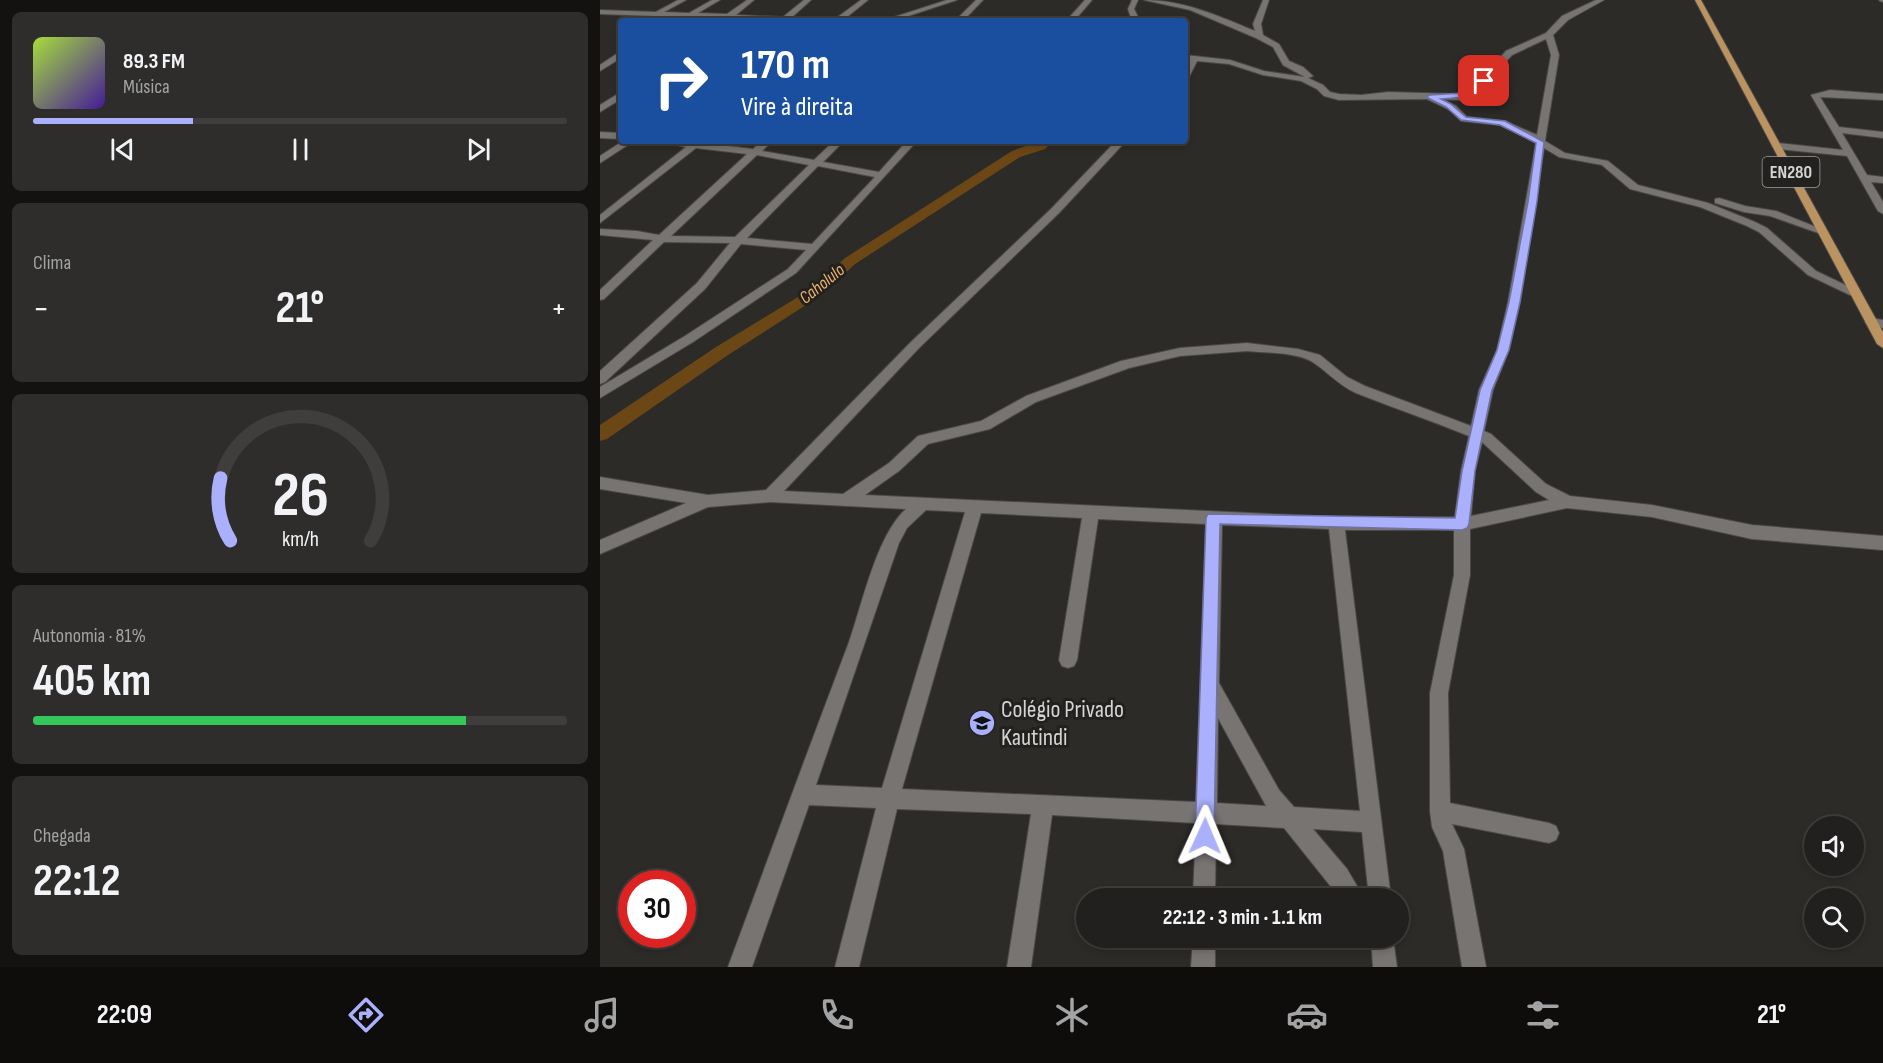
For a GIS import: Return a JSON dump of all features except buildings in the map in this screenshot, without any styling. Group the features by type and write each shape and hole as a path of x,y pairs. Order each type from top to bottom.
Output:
{"main road":[{"name":"EN280","path":"1698,0 1854,292 1877,323 1883,344"}],"street":[{"path":"656,13 683,0"},
{"path":"686,18 717,0"},
{"path":"727,18 751,0"},
{"path":"786,18 808,0"},
{"path":"841,18 865,0"},
{"path":"907,18 928,0"},
{"path":"897,18 954,0"},
{"path":"962,18 980,0"},
{"path":"1073,18 1089,0"},
{"path":"1135,0 1131,9 1135,18"},
{"path":"1147,0 1192,8 1259,36 1276,46 1286,63 1304,72 1332,96 1349,99 1389,95 1454,97 1468,93 1477,88 1509,53 1549,36 1566,18 1601,0"},
{"path":"1259,36 1257,24 1266,0"},
{"path":"600,12 616,4"},
{"path":"600,12 656,13 717,18"},
{"path":"1474,967 1453,849 1443,827 1440,811 1439,693 1462,575 1462,524 1468,471 1486,390 1503,350 1533,202 1540,142 1556,55 1549,36"},
{"path":"601,67 618,57"},
{"path":"1189,58 1230,62 1263,73 1303,79 1320,87"},
{"path":"601,67 618,66"},
{"path":"1883,98 1830,93 1815,95 1883,211"},
{"path":"600,109 618,97"},
{"path":"1430,97 1449,105 1464,119 1502,123 1568,157 1605,163 1616,169 1626,182 1662,196 1704,205 1758,227 1812,273 1854,292"},
{"path":"1837,130 1883,135"},
{"path":"600,135 618,136"},
{"path":"600,160 624,144"},
{"path":"600,220 696,144"},
{"path":"703,144 882,175"},
{"path":"600,296 763,144"},
{"path":"600,380 701,286 738,240 836,144"},
{"path":"600,393 792,271 909,144"},
{"path":"770,496 899,361 1055,211 1118,144"},
{"path":"1777,146 1850,154"},
{"path":"1865,178 1883,180"},
{"path":"1662,196 1721,202 1744,209 1772,213 1821,231"},
{"path":"637,234 659,232 676,226"},
{"path":"600,232 637,234 663,239 738,240 815,248"},
{"path":"845,501 894,467 923,440 985,425 1031,399 1126,364 1180,352 1247,346 1315,358 1342,380 1360,389 1476,433 1494,443 1541,488 1567,502"},
{"path":"600,483 708,501 770,496 1336,523 1462,524 1567,502 1652,511 1752,532 1883,543"},
{"path":"600,547 708,501"},
{"path":"740,967 891,542 902,523 923,504"},
{"path":"847,967 889,798 975,506"},
{"path":"1068,660 1090,512"},
{"path":"1204,888 1214,518"},
{"path":"1336,523 1379,888"},
{"path":"1208,681 1272,797 1346,888"},
{"path":"802,795 1042,804 1205,815 1371,822"},
{"path":"1019,967 1042,804"},
{"path":"1440,811 1549,833"},
{"path":"1203,967 1204,948"}],"waterway":[{"name":"Caholulo","path":"600,434 722,351 818,291 850,261 1016,154 1043,144"}],"place":[{"name":"Colégio Privado Kautindi","path":"982,723"}],"route":[{"path":"1205,836 1214,518 1336,523 1462,524 1468,471 1486,390 1503,350 1514,302 1533,202 1540,142 1502,123 1474,122 1464,119 1449,105 1430,97 1464,96 1484,81"}]}
